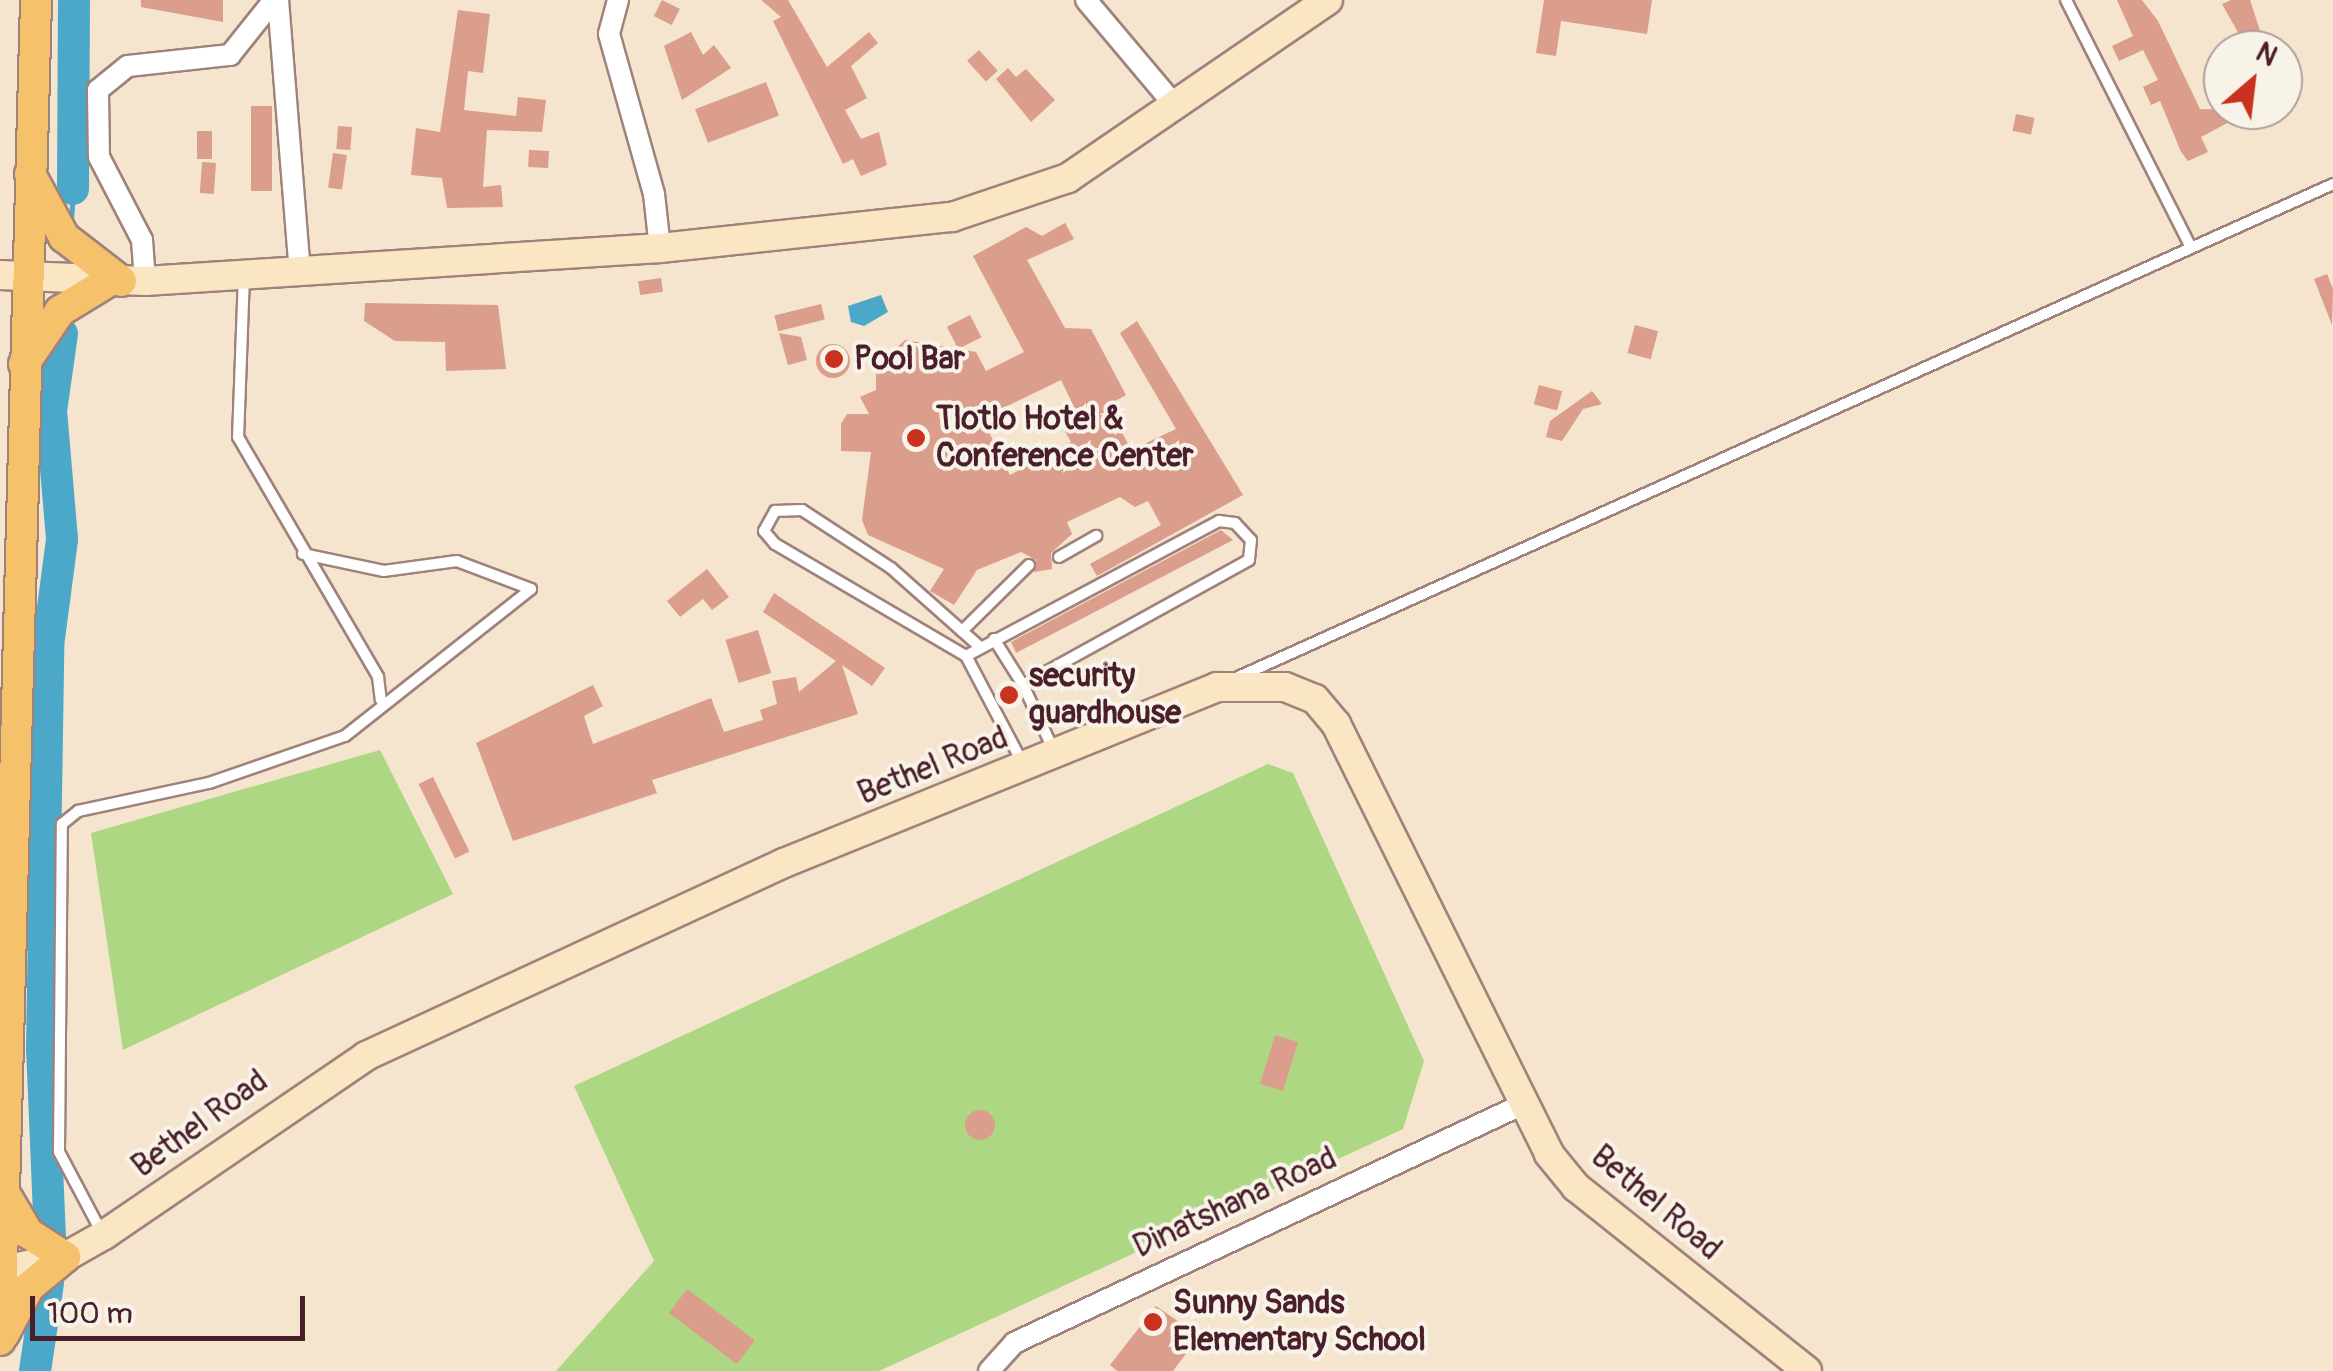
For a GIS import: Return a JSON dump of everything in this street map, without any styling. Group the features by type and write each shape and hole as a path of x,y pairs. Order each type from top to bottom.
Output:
{"main road":[{"path":"0,1341 23,366 12,276 29,172 36,0"},
{"path":"29,172 64,237 125,281"},
{"path":"23,366 60,310 125,281"},
{"path":"0,1341 29,1287 64,1257 28,1233 6,1196"}],"street":[{"path":"276,0 300,271"},
{"path":"125,281 142,240 99,157 98,90 128,66 230,55 276,0"},
{"path":"618,0 609,34 654,194 660,248"},
{"path":"1086,0 1177,108"},
{"path":"12,276 125,281 660,248 978,210 1068,178 1177,108 1328,0"},
{"name":"Bethel Road","path":"1,1271 64,1257 104,1236 366,1056 784,863 1217,687 1285,687 1315,699 1336,724 1519,1106 1576,1187 1807,1371"},
{"name":"Dinatshana Road","path":"989,1371 1014,1343 1519,1106"}],"lane":[{"path":"2066,0 2188,244"},
{"path":"1217,687 2188,244 2250,227 2333,184"},
{"path":"244,274 238,437 302,554 378,677 381,700"},
{"path":"979,646 846,539 802,510 775,511 764,531 775,544 966,656 1025,767"},
{"path":"966,656 1219,521 1252,540 1254,550 1238,568 1023,686"},
{"path":"1059,557 1096,536"},
{"path":"104,1236 59,1152 62,824 78,810 209,783 345,736 381,700 455,657 531,590 456,561 384,571 302,554"},
{"path":"962,631 1028,565"},
{"path":"994,640 1023,686 1056,755"}],"green space":[{"path":"380,750 453,894 123,1050 91,833"},
{"path":"1268,764 1293,773 1424,1061 1403,1129 879,1371 556,1371 654,1261 574,1086"}],"water":[{"path":"881,295 888,312 864,326 851,322 848,306"}],"building":[{"path":"141,0 223,0 223,22 141,7"},
{"path":"662,0 680,9 672,25 654,16"},
{"path":"761,0 788,0 827,67 869,32 878,43 851,66 867,98 845,110 861,139 879,132 887,165 861,176 853,159 843,164 773,21 781,17"},
{"path":"1544,0 1652,0 1647,34 1561,21 1556,56 1536,53"},
{"path":"2117,0 2142,0 2158,21 2203,109 2203,130 2214,130 2201,137 2208,152 2188,161 2160,101 2151,105 2143,87 2158,80 2143,50 2119,61 2112,46 2133,36"},
{"path":"2250,0 2260,30 2237,30 2222,4"},
{"path":"458,10 490,14 483,73 468,71 464,110 516,116 518,97 546,100 542,132 487,130 483,187 501,185 503,207 447,208 442,178 411,175 416,128 440,132"},
{"path":"691,32 703,55 714,45 731,68 682,100 664,46"},
{"path":"979,50 998,71 986,82 967,61"},
{"path":"1008,68 1016,77 1026,69 1055,100 1031,122 996,79"},
{"path":"766,82 779,116 708,143 695,109"},
{"path":"251,106 272,106 272,191 251,191"},
{"path":"2016,114 2035,118 2031,135 2012,131"},
{"path":"338,126 352,127 350,150 336,149"},
{"path":"197,131 212,131 212,159 197,159"},
{"path":"529,150 549,151 548,168 528,167"},
{"path":"333,153 347,155 342,190 328,188"},
{"path":"202,162 216,163 214,194 200,193"},
{"name":"Tlotlo Hotel & Conference Center","path":"1065,223 1074,239 1027,260 1065,328 1091,329 1126,395 1108,405 1131,450 1176,429 1120,333 1137,321 1243,495 1097,576 1090,564 1161,525 1148,501 1135,507 1120,497 1067,522 1072,534 1051,553 1052,569 1034,572 1036,560 1021,552 977,570 954,605 930,591 944,569 868,535 862,520 871,452 841,451 841,424 847,414 869,414 860,397 876,390 876,366 905,340 976,352 986,371 1024,352 973,256 1026,227 1042,236","holes":["1061,380 1079,417 1062,426 1071,442 1010,475 982,418"]},
{"path":"2327,274 2333,289 2332,325 2314,279"},
{"path":"661,278 663,292 640,295 638,281"},
{"path":"365,303 498,305 506,369 446,371 445,342 395,341 364,321"},
{"path":"821,304 825,320 778,331 774,316"},
{"path":"970,315 981,337 958,349 947,327"},
{"path":"1635,325 1658,331 1651,359 1627,353"},
{"path":"779,333 801,337 807,360 788,365"},
{"name":"Pool Bar","path":"833,344 845,349 850,361 845,373 833,378 821,373 816,361 821,349"},
{"path":"1539,385 1562,391 1557,411 1534,404"},
{"path":"1592,391 1602,404 1583,409 1562,441 1546,437 1550,421"},
{"path":"1221,530 1233,540 1016,653 1011,642"},
{"path":"707,569 729,597 712,610 703,599 680,617 667,601"},
{"path":"774,593 885,668 872,686 842,665 858,714 652,780 657,793 513,841 476,743 593,685 603,706 584,716 593,744 711,698 724,732 763,720 760,710 777,704 772,681 796,677 799,692 836,661 763,612"},
{"path":"758,630 771,673 739,683 725,640"},
{"path":"433,777 469,852 455,859 419,784"},
{"path":"1275,1035 1298,1042 1283,1091 1260,1084"},
{"path":"980,1110 991,1114 995,1125 991,1136 980,1140 969,1136 965,1125 969,1114"},
{"path":"687,1289 755,1340 737,1364 669,1313"},
{"path":"1156,1306 1199,1336 1173,1371 1117,1371 1110,1365"}],"waterway":[{"path":"73,189 74,0"},
{"path":"71,221 73,189"},
{"path":"50,1238 42,1050 48,646 62,539 51,411 62,334"},
{"path":"35,1371 48,1283"}],"place":[{"name":"Pool Bar","path":"834,359"},
{"name":"Tlotlo Hotel & Conference Center","path":"916,438"},
{"name":"security guardhouse","path":"1009,695"},
{"name":"Sunny Sands Elementary School","path":"1153,1322"}]}
